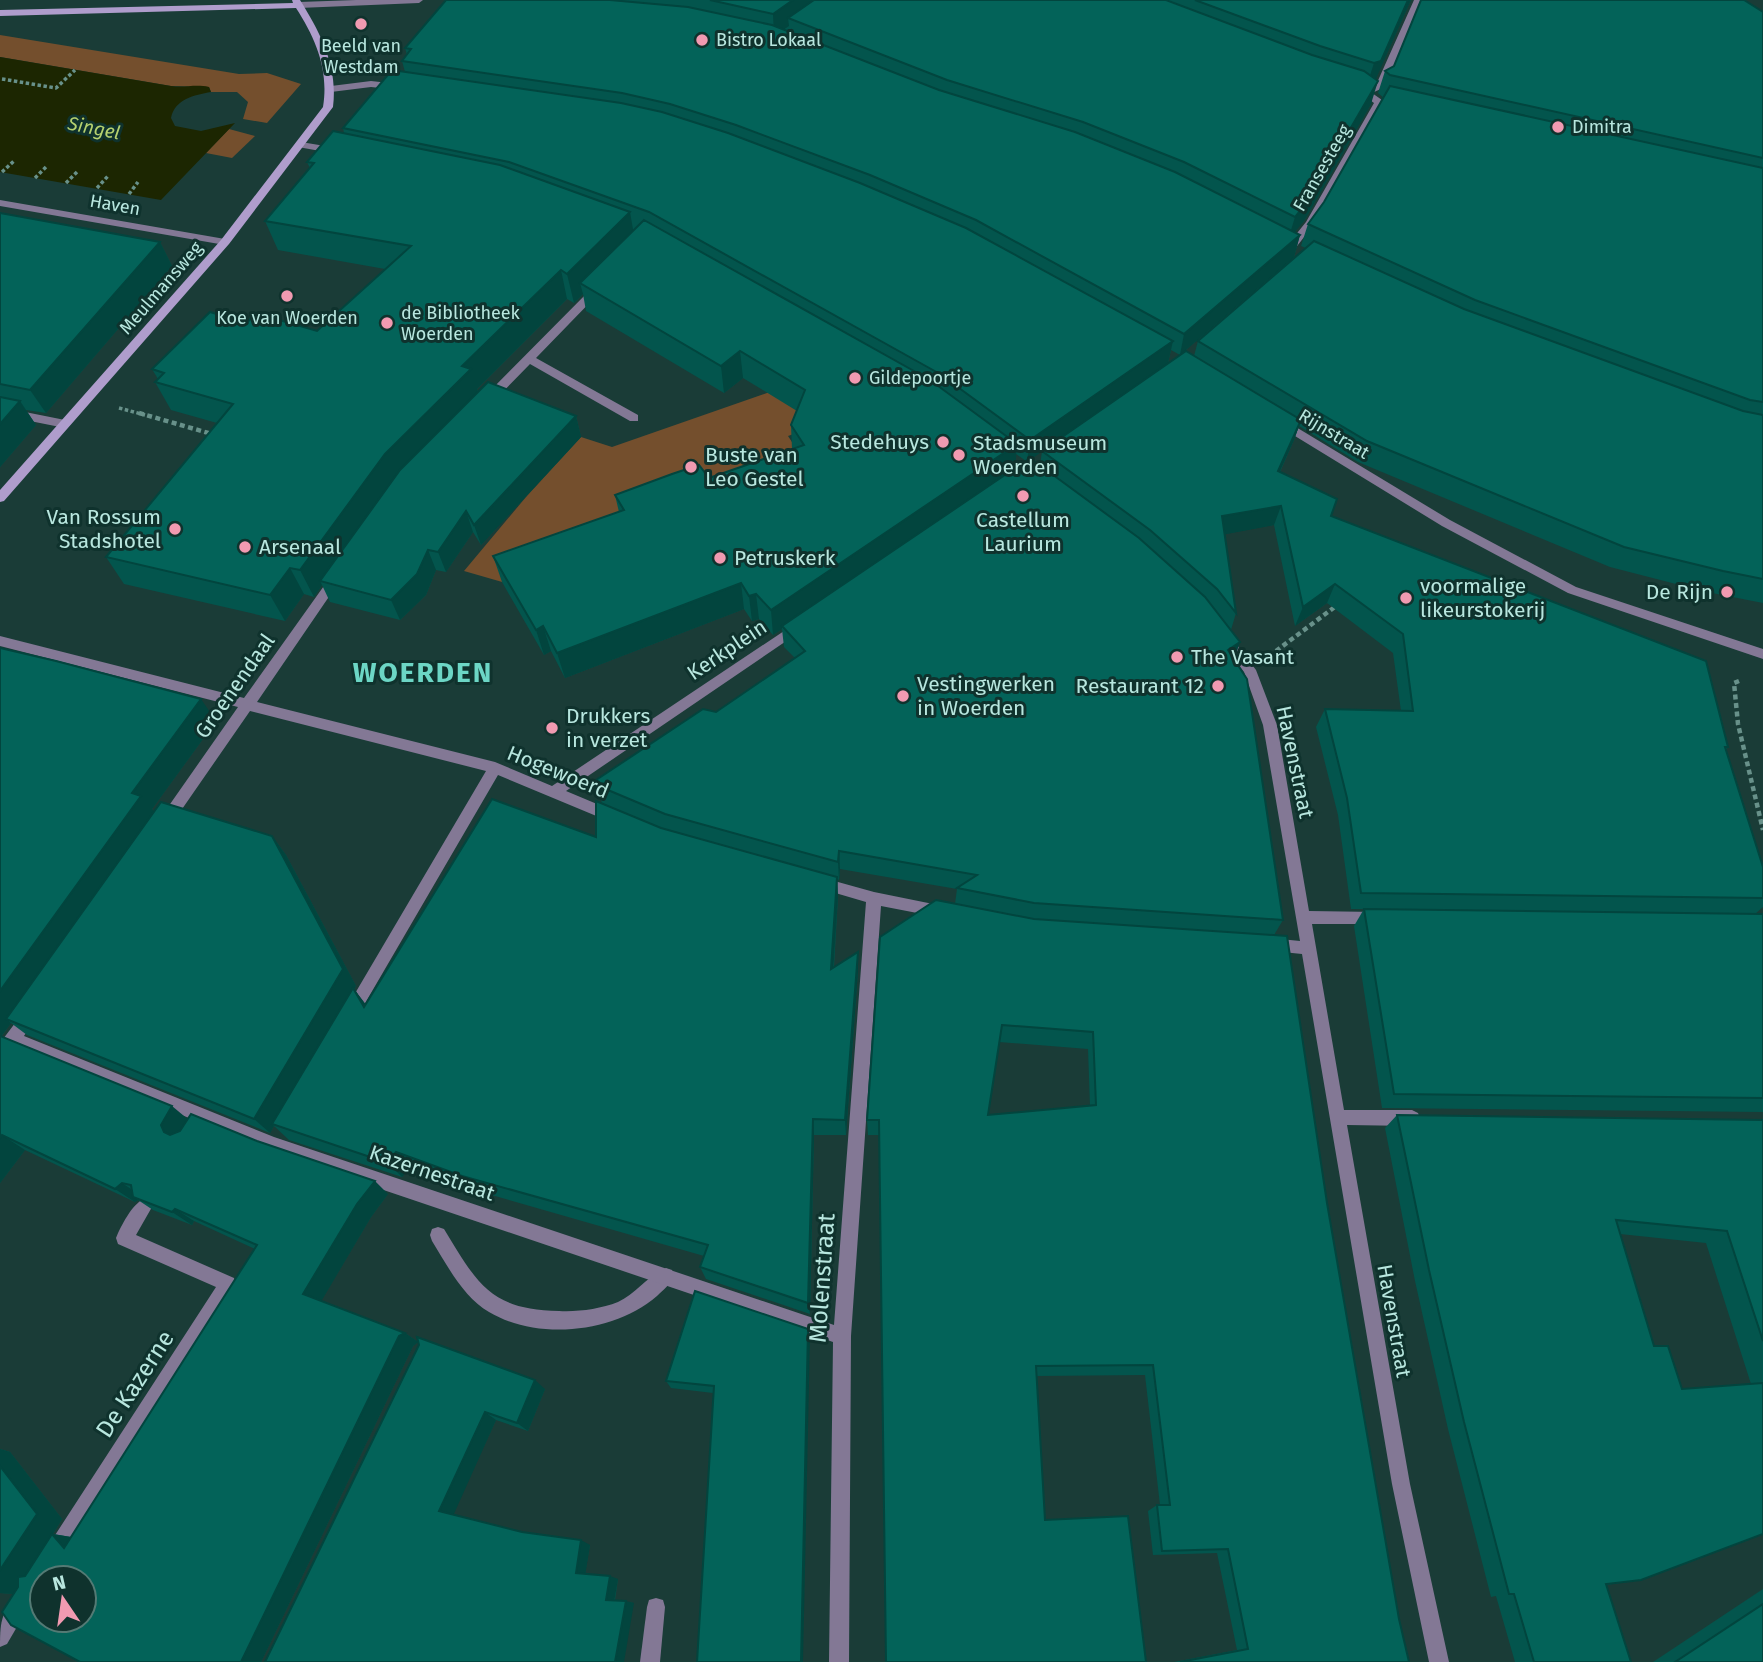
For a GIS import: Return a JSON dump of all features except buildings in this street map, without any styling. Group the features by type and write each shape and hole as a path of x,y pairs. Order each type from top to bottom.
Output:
{"street":[{"path":"0,13 419,0"},
{"path":"1367,92 1380,87 1418,0"},
{"path":"297,2 326,57 331,89 371,84 407,87"},
{"path":"1349,85 1367,92 1379,102 1405,108"},
{"name":"Meulmansweg","path":"0,499 225,242 302,145 328,107 331,89"},
{"name":"Fransesteeg","path":"1279,242 1294,250 1379,102"},
{"path":"302,145 349,153"},
{"name":"Haven","path":"0,203 225,242"},
{"path":"483,405 601,285"},
{"path":"529,359 634,418"},
{"path":"0,411 65,424"},
{"name":"Rijnstraat","path":"1275,419 1446,523 1572,590 1696,629 1763,654"},
{"name":"Groenendaal","path":"154,838 341,572"},
{"name":"Kerkplein","path":"554,792 803,624"},
{"name":"Havenstraat","path":"1220,632 1250,670 1270,725 1401,1484 1440,1662"},
{"name":"Hogewoerd","path":"0,641 495,768 629,824"},
{"path":"343,1027 495,768"},
{"path":"809,880 874,898 965,916"},
{"name":"Molenstraat","path":"839,1662 842,1336 874,898"},
{"path":"1305,917 1388,918"},
{"path":"1256,944 1310,948"},
{"path":"0,1056 37,1006"},
{"name":"Kazernestraat","path":"13,1039 201,1123 278,1139 842,1336"},
{"path":"1337,1117 1434,1118"},
{"name":"De Kazerne","path":"48,1564 228,1284 124,1238 144,1207"},
{"path":"438,1235 464,1276 494,1306 541,1321 592,1318 632,1305 666,1276"},
{"path":"0,1637 28,1594"},
{"path":"650,1662 656,1607"}],"path":[{"path":"2,79 56,88 75,70"},
{"path":"2,172 14,161"},
{"path":"35,178 47,166"},
{"path":"66,183 78,171"},
{"path":"97,188 108,176"},
{"path":"129,194 138,182"},
{"path":"116,408 220,436"},
{"path":"1250,670 1337,605"},
{"path":"1745,678 1734,683 1738,724 1763,830"}],"shaded area":[{"path":"0,35 239,74 267,73 301,84 267,123 243,119 248,102 237,92 211,92 209,87 171,86 0,57"},
{"path":"229,129 255,136 232,158 206,153"},
{"path":"831,364 864,409 788,436 813,474 516,586 464,571 581,437 612,447 767,393"}],"water":[{"name":"Singel","path":"0,57 171,86 209,87 211,92 192,97 177,106 171,118 175,126 201,131 235,123 161,200 0,172"}],"place":[{"name":"Beeld van Westdam","path":"361,24"},
{"name":"Bistro Lokaal","path":"702,40"},
{"name":"Dimitra","path":"1558,127"},
{"name":"Koe van Woerden","path":"287,296"},
{"name":"de Bibliotheek Woerden","path":"387,323"},
{"name":"Gildepoortje","path":"855,378"},
{"name":"Stedehuys","path":"943,442"},
{"name":"Stadsmuseum Woerden","path":"959,455"},
{"name":"Buste van Leo Gestel","path":"691,467"},
{"name":"Castellum Laurium","path":"1023,496"},
{"name":"Van Rossum Stadshotel","path":"175,529"},
{"name":"Arsenaal","path":"245,547"},
{"name":"Petruskerk","path":"720,558"},
{"name":"De Rijn","path":"1727,592"},
{"name":"voormalige likeurstokerij","path":"1406,598"},
{"name":"The Vasant","path":"1177,657"},
{"name":"Restaurant 12","path":"1218,686"},
{"name":"Vestingwerken in Woerden","path":"903,696"},
{"name":"Drukkers in verzet","path":"552,728"}],"district":[{"name":"WOERDEN","path":"423,672"}]}
